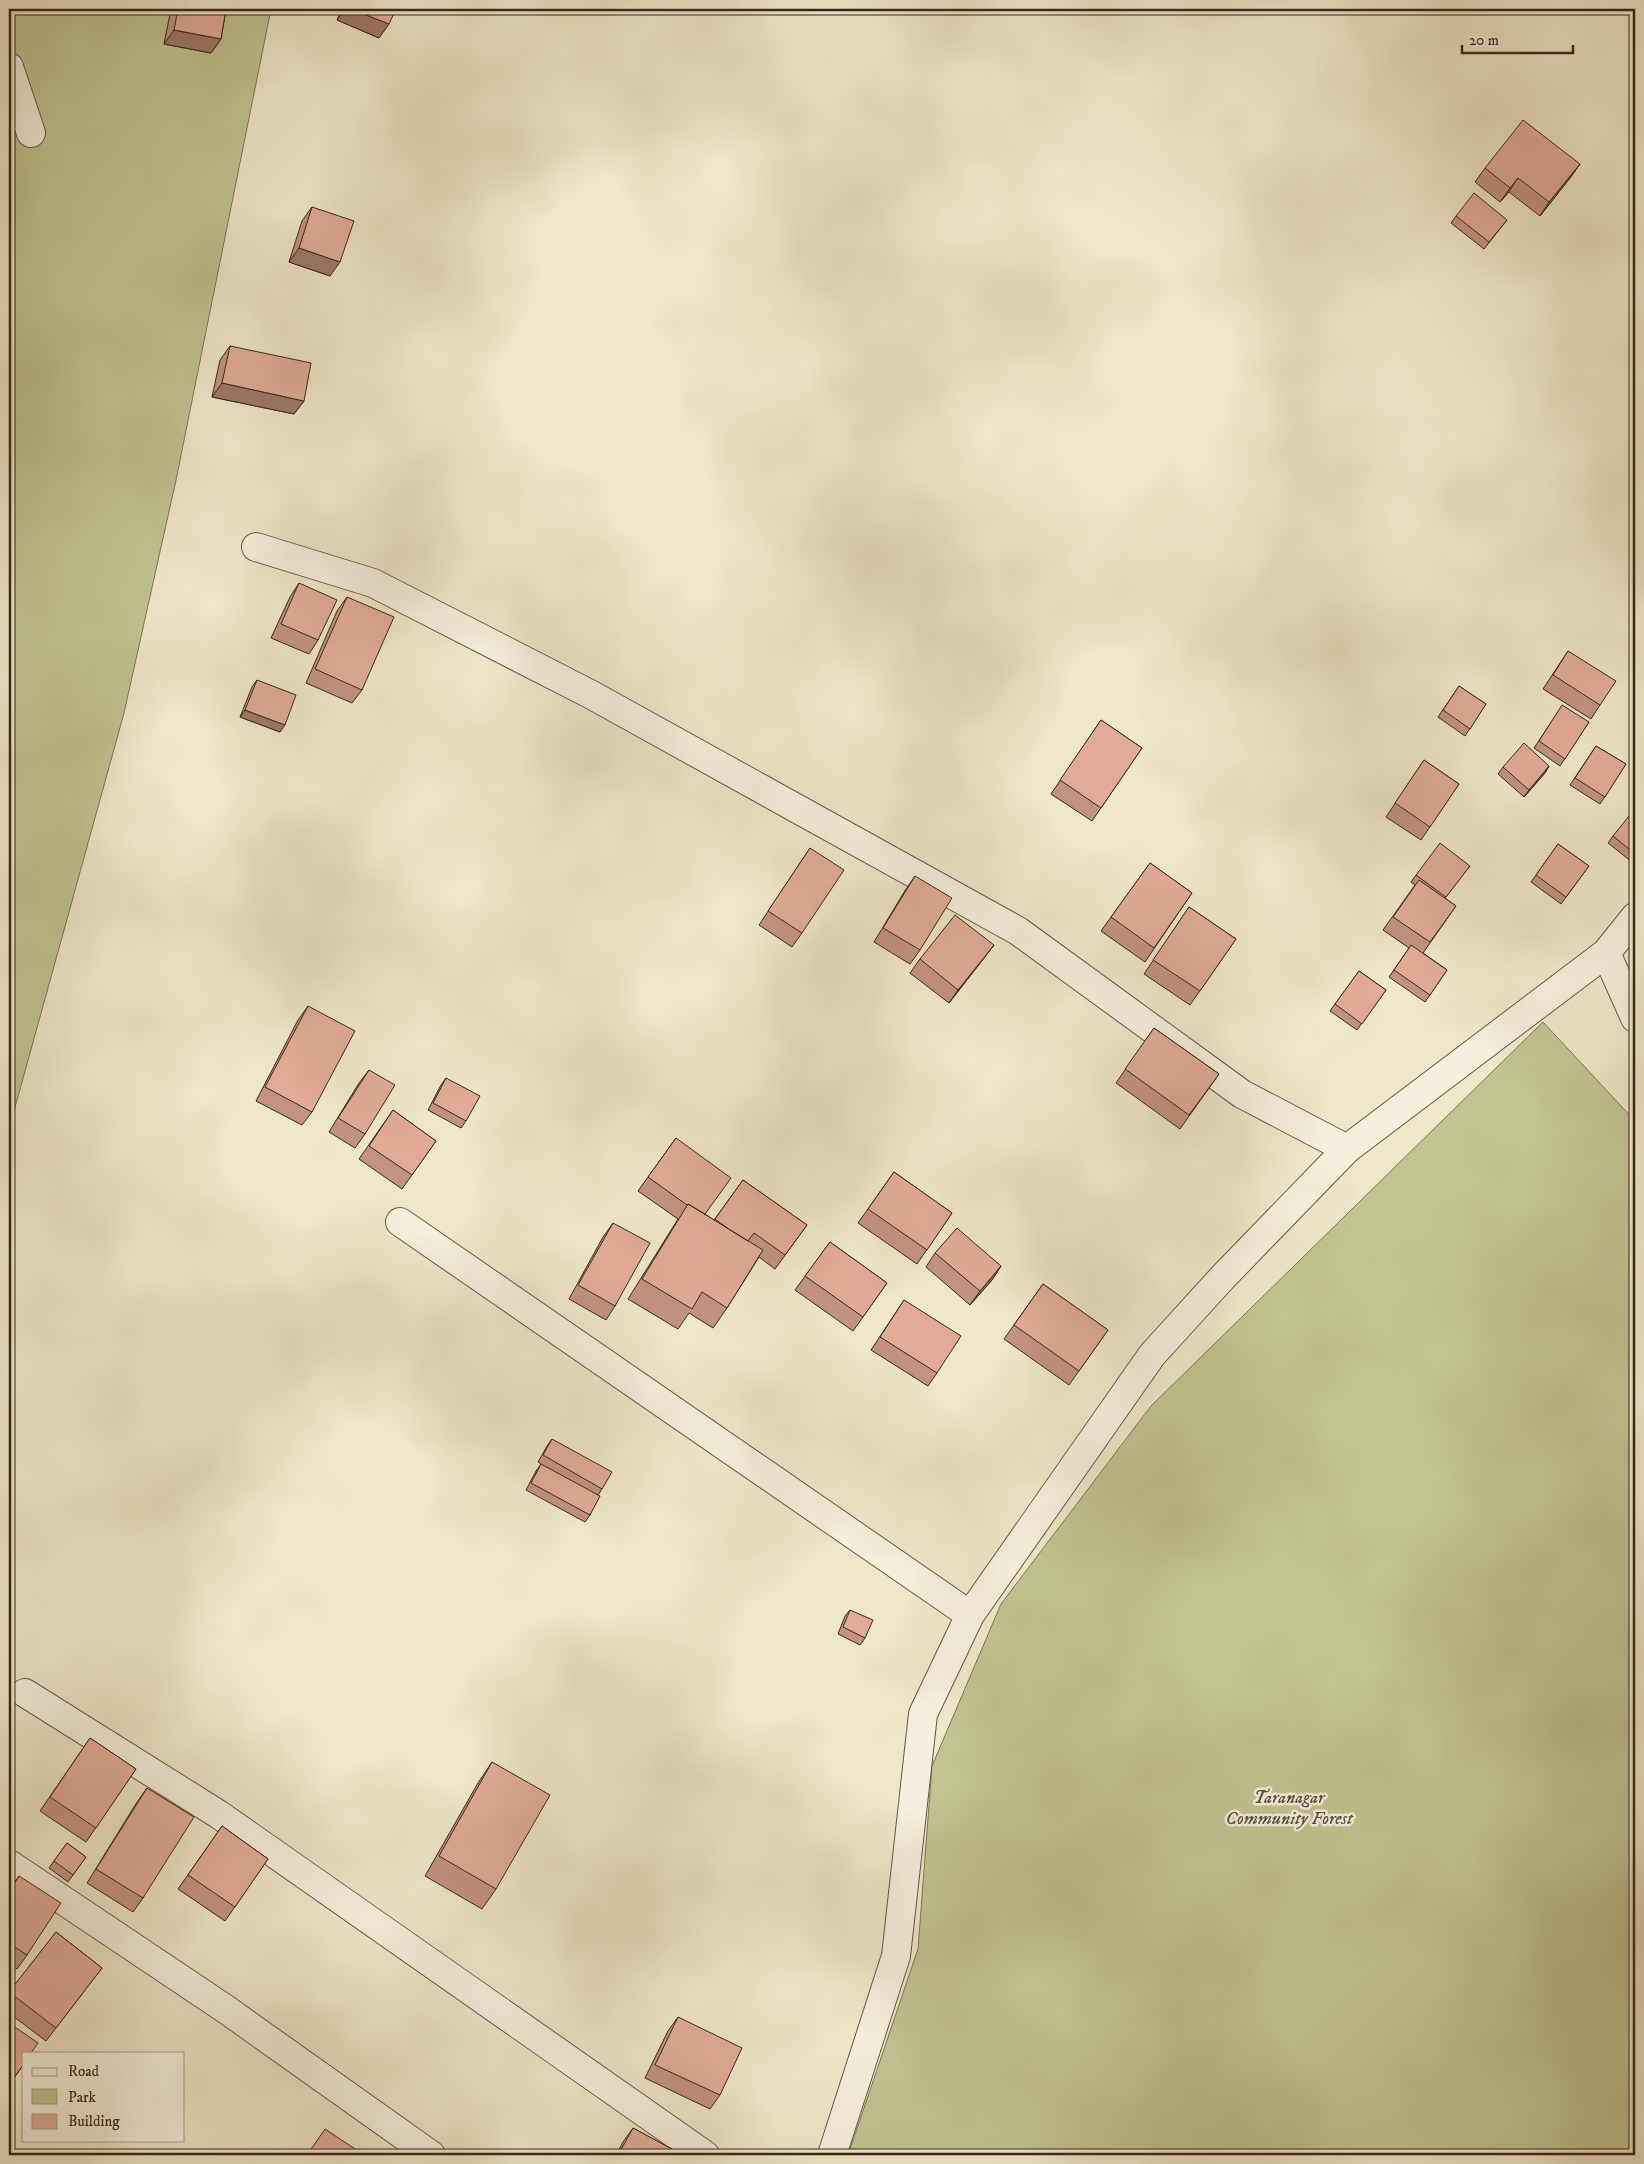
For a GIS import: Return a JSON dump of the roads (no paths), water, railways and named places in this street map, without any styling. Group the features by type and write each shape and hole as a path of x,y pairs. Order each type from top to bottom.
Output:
{"street":[{"path":"9,67 31,133"},
{"path":"256,547 372,583 590,694 1018,932 1242,1094 1347,1149"},
{"path":"832,2155 896,1956 923,1714 970,1616 1152,1355 1223,1277 1347,1149 1606,953 1635,917"},
{"path":"1606,953 1635,1018"},
{"path":"400,1222 970,1616"},
{"path":"25,1693 218,1814 705,2155"},
{"path":"9,1864 224,2008 431,2155"}],"park label":[{"name":"Taranagar Community Forest","path":"1289,1808"}]}
